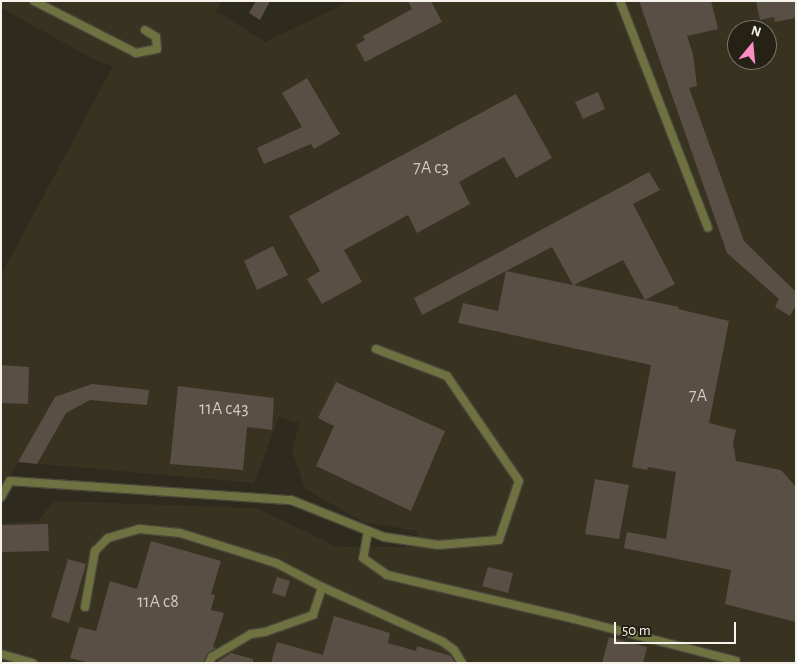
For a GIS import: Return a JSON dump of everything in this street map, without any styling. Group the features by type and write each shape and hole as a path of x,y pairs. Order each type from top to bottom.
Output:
{"lane":[{"path":"34,1 136,53 157,49 156,37 145,30"},
{"path":"620,1 708,228"},
{"path":"1,497 10,481 291,500 384,537 438,545 499,540 519,481 447,376 376,349"},
{"path":"85,608 95,551 108,538 140,529 180,533 276,563 322,587 443,642 454,650 462,663"},
{"path":"368,531 364,558 387,575 574,619 736,661"},
{"path":"209,663 212,658 251,634 265,632 313,615 322,587"},
{"path":"1,654 33,663"}],"shaded area":[{"path":"1,1 222,1 216,11 265,42 350,1 796,1 796,663 1,663 1,523 38,521 54,501 257,508 337,547 415,547 418,531 363,522 305,489 292,450 299,423 279,417 254,483 18,462 1,492 1,275 113,66 99,62 1,8"}],"building":[{"path":"256,1 270,1 260,20 249,13"},
{"path":"408,1 431,1 442,22 365,62 356,45 365,40 363,36 412,9"},
{"path":"639,1 711,1 718,29 687,36 693,54 697,86 689,88 744,241 795,291 796,305 790,316 775,307 779,299 727,253"},
{"path":"756,1 796,1 796,18 777,22 774,17 760,20"},
{"path":"307,78 340,134 314,149 311,144 264,164 257,148 302,127 282,93"},
{"path":"598,92 605,109 583,119 575,102"},
{"path":"516,94 552,158 516,178 504,157 459,182 470,204 417,233 408,215 344,250 362,282 322,304 307,279 320,271 289,216"},
{"path":"649,172 660,190 633,204 675,284 645,300 729,321 709,423 736,430 733,443 736,461 781,470 796,487 796,622 725,604 731,570 624,548 627,532 666,539 676,472 648,467 647,470 632,467 651,365 458,323 463,303 498,311 506,271 422,315 414,298","holes":["552,247 573,285 506,271","623,260 645,300 574,285"]},
{"path":"273,246 288,275 257,290 244,261"},
{"path":"1,365 29,367 28,404 1,403"},
{"path":"336,382 445,431 411,511 316,466 334,426 318,418"},
{"path":"92,384 149,390 147,405 90,400 66,413 37,464 18,462 55,397"},
{"path":"178,386 274,398 272,430 247,427 243,470 170,464"},
{"path":"595,479 629,485 619,539 585,534"},
{"path":"48,524 49,551 1,552 1,525"},
{"path":"151,541 221,561 211,594 215,595 211,610 224,613 213,647 216,648 207,654 203,663 90,663 70,658 79,627 96,631 110,581 137,589"},
{"path":"68,559 86,564 69,623 51,617"},
{"path":"488,567 513,573 508,593 482,586"},
{"path":"277,577 290,581 285,597 272,593"},
{"path":"334,616 390,633 388,643 416,651 417,646 451,656 455,663 271,663 277,642 323,655"},
{"path":"609,637 647,647 643,663 602,663"},
{"path":"231,653 253,659 253,663 215,663"}]}
